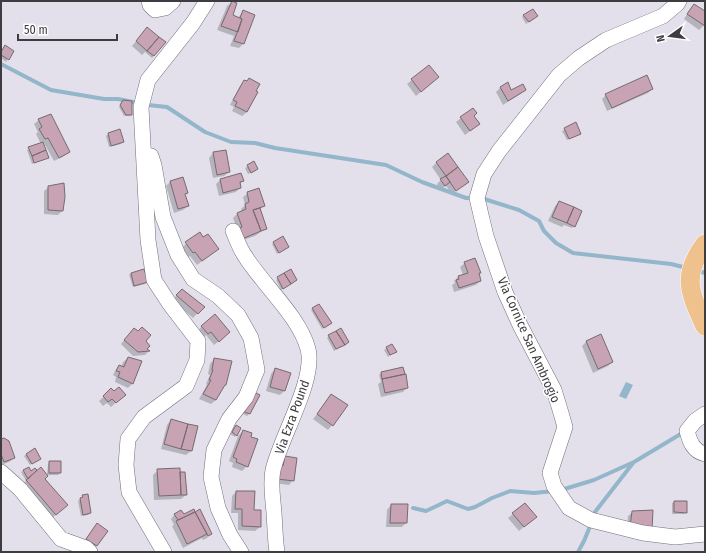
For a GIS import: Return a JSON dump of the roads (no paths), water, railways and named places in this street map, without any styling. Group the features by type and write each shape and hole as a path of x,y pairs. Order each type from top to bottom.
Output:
{"main road":[{"path":"701,250 690,276 692,296 705,326"}],"street":[{"path":"149,1 150,5 155,10 164,8 173,1"},
{"path":"164,552 129,492 126,465 128,439 144,417 186,386 197,360 198,341 169,303 154,280 148,240 141,108 148,80 193,23 207,1"},
{"name":"Via Cornice San Ambrogio","path":"678,1 677,4 663,16 606,40 579,58 559,75 499,151 484,174 476,198 486,236 505,292 520,325 554,390 561,412 565,427 550,473 554,486 570,508 592,520 649,534 675,537 705,534"},
{"path":"143,135 154,165 163,217 178,255 193,279 218,296 238,315 251,338 257,370 246,397 229,419 214,450 211,477 218,508 230,535 241,552"},
{"name":"Via Ezra Pound","path":"233,231 244,255 284,307 303,335 308,351 309,371 273,471 272,491 274,531 278,552"},
{"path":"705,414 695,421 688,431 690,443 700,453 705,454"},
{"path":"1,472 20,489 61,539 86,548 90,552"}],"water":[{"path":"626,382 633,385 626,399 619,396"}],"waterway":[{"path":"1,64 51,90 104,99 118,99 167,107 205,132 231,142 255,143 275,148 386,165 422,182 466,198 481,198 519,210 539,221 544,231 556,243 573,253 671,264 687,268"},
{"path":"696,270 705,273"},
{"path":"561,490 594,480 634,462 684,432"},
{"path":"593,517 595,512 633,463"},
{"path":"413,508 426,511 447,501 468,509 510,491 534,493 554,491"},
{"path":"578,552 591,524"}]}
